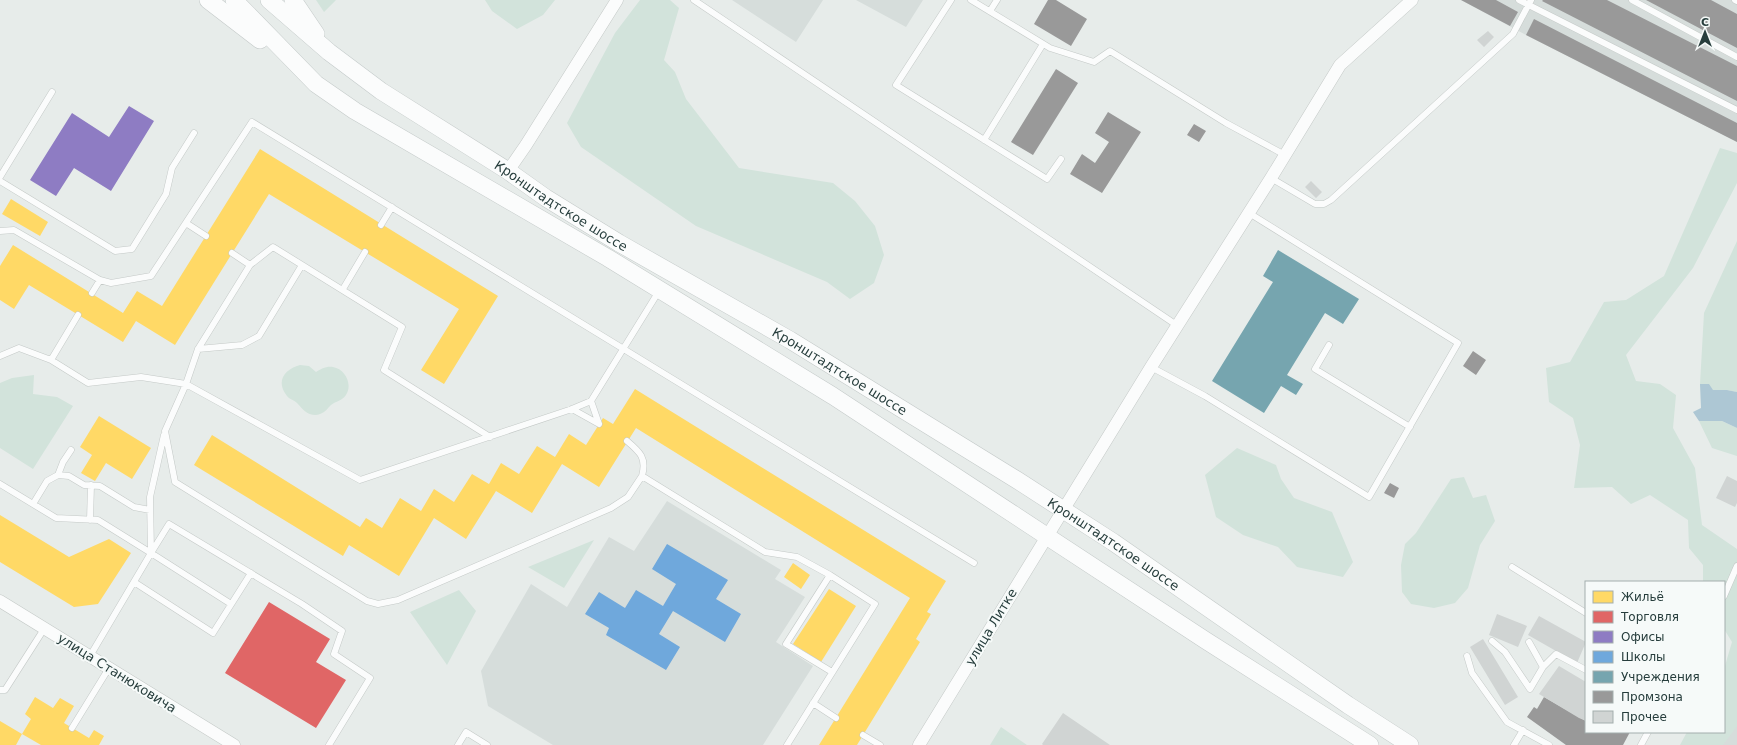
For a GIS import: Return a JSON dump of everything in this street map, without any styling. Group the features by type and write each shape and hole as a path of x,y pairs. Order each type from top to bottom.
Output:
{"main road":[{"path":"208,0 316,84"},
{"name":"Кронштадтское шоссе","path":"234,0 316,84 355,111 660,290 879,425 1047,536 1370,745"},
{"name":"Кронштадтское шоссе","path":"269,0 328,52 381,90 508,171 546,198 612,238 790,340 1063,510 1348,705 1410,745"},
{"path":"293,0 328,52"}],"street":[{"path":"508,171 526,145 617,0"},
{"name":"улица Литке","path":"919,745 1151,367 1271,178 1340,65 1412,0"},
{"name":"улица Станюковича","path":"0,602 234,745"}],"lane":[{"path":"694,0 1178,326"},
{"path":"951,0 896,85 1047,179 1060,159"},
{"path":"972,0 1050,48 1094,62 1110,51 1226,123 1285,155"},
{"path":"990,12 997,0"},
{"path":"1519,0 1529,2 1737,110"},
{"path":"1632,0 1737,57"},
{"path":"1271,178 1315,204 1324,204 1331,200 1513,34 1529,2"},
{"path":"984,140 1043,44"},
{"path":"0,177 52,92"},
{"path":"0,231 14,230 100,280 111,284 151,276 252,122 974,563"},
{"path":"0,181 115,251 132,249 166,194 172,168 194,132"},
{"path":"381,224 392,207"},
{"path":"1151,367 1205,396 1369,497 1458,344 1249,213"},
{"path":"186,224 206,236"},
{"path":"151,553 150,497 165,431 186,384 198,349 250,265 273,247 402,327 384,370 490,436"},
{"path":"343,289 365,252"},
{"path":"232,253 250,265"},
{"path":"198,349 242,345 259,336 302,265"},
{"path":"92,293 100,280"},
{"path":"0,356 19,348 51,360 88,383 142,376 186,384 360,480 592,401 625,350 660,290"},
{"path":"51,360 78,315"},
{"path":"1330,344 1315,369 1410,427"},
{"path":"572,409 599,424 592,401"},
{"path":"165,431 175,482 367,601 378,604 398,600 611,508 628,496 642,476 645,467 642,455 627,441"},
{"path":"58,475 63,462 71,450"},
{"path":"33,504 47,481 58,475 69,476 84,485 100,486 134,507 150,510"},
{"path":"642,476 765,552 797,557 830,575 875,604 787,745"},
{"path":"0,484 56,518 98,520 232,604"},
{"path":"90,520 91,485"},
{"path":"90,656 169,524 302,604 342,631 334,654 370,678 329,745"},
{"path":"1725,594 1737,566"},
{"path":"1512,567 1585,612"},
{"path":"134,582 213,633 251,574"},
{"path":"830,575 786,644 832,672"},
{"path":"0,690 4,690 44,629"},
{"path":"1492,641 1505,652 1530,689 1543,667 1556,654 1585,669"},
{"path":"1529,642 1543,667"},
{"path":"1467,656 1472,673 1507,722 1549,745"},
{"path":"72,728 109,668"},
{"path":"813,703 836,718"},
{"path":"1514,745 1523,730"},
{"path":"458,745 466,732 487,745"},
{"path":"1641,745 1647,733"},
{"path":"863,735 880,745"}],"shaded area":[{"path":"316,0 336,0 324,12"},
{"path":"485,0 555,0 543,15 517,29 492,11"},
{"path":"640,0 670,0 679,8 664,60 675,72 686,99 739,168 833,183 855,201 875,226 884,255 874,283 850,299 827,282 696,226 581,147 567,123 615,33"},
{"path":"732,0 823,0 796,42"},
{"path":"856,0 923,0 906,27"},
{"path":"1461,0 1737,0 1737,142 1526,35"},
{"path":"1720,148 1737,153 1737,183 1693,268 1626,355 1636,381 1660,384 1676,395 1673,428 1695,468 1702,525 1737,549 1737,726 1723,745 1680,745 1686,733 1725,733 1725,666 1732,642 1725,631 1725,581 1703,581 1703,565 1689,548 1688,520 1650,495 1631,504 1612,487 1574,488 1580,445 1573,418 1549,402 1546,368 1570,362 1604,302 1626,300 1664,276"},
{"path":"1737,241 1737,392 1713,390 1700,384 1704,313"},
{"path":"300,365 309,366 316,372 324,368 337,368 347,378 349,386 346,395 343,399 331,405 321,414 313,415 307,413 296,402 288,397 283,391 282,385 283,376 290,369"},
{"path":"34,375 33,394 57,397 73,406 33,469 0,448 0,383 12,378"},
{"path":"1699,421 1722,421 1737,428 1737,456 1712,448"},
{"path":"1237,448 1276,465 1281,479 1294,498 1332,512 1353,562 1343,577 1297,567 1278,547 1243,535 1216,517 1205,475"},
{"path":"1464,477 1473,498 1486,495 1495,521 1480,545 1468,588 1455,603 1434,608 1411,604 1402,592 1401,565 1405,544 1416,533 1451,479"},
{"path":"667,501 781,570 775,579 805,597 776,642 813,666 763,745 553,745 488,706 481,671 531,584 567,607 609,537 634,551"},
{"path":"594,540 564,588 528,567"},
{"path":"459,590 476,611 447,665 410,612"},
{"path":"1737,693 1737,745 1705,745 1723,733 1725,733"},
{"path":"1001,727 1027,745 990,745"}],"water":[{"path":"1700,384 1709,384 1713,390 1737,392 1737,428 1722,421 1699,421 1693,412 1701,408"}],"building: Жильё":[{"path":"260,149 498,296 444,384 421,370 459,309 269,194 175,345 136,321 123,342 29,285 14,309 0,300 0,266 13,245 123,313 137,291 162,306"},
{"path":"11,199 48,222 40,236 2,214"},
{"path":"635,389 946,581 927,612 931,614 916,639 920,642 857,745 819,745 910,598 636,428 599,487 562,464 532,513 496,491 466,539 434,518 399,576 349,545 343,556 194,465 212,435 360,527 366,518 382,528 400,498 421,511 434,489 454,502 472,474 489,484 501,463 519,474 537,446 555,457 569,434 586,445 603,418 613,424"},
{"path":"99,416 151,448 132,479 106,463 95,481 81,473 92,455 80,447"},
{"path":"0,515 69,557 109,539 131,553 98,604 74,607 0,562"},
{"path":"793,563 810,575 801,589 784,577"},
{"path":"829,589 856,606 821,662 793,644"},
{"path":"35,697 53,708 60,698 74,706 64,723 89,738 94,730 104,736 99,745 41,745 22,734 31,719 25,714"},
{"path":"0,721 22,734 16,745 0,745"}],"building: Торговля":[{"path":"269,602 330,639 316,662 346,680 316,728 225,673"}],"building: Офисы":[{"path":"129,106 154,121 111,191 74,168 56,196 30,180 72,113 109,137"}],"building: Школы":[{"path":"667,544 728,580 716,599 741,614 725,642 673,611 659,634 680,647 666,670 606,635 609,628 585,614 599,592 625,608 636,590 663,606 676,584 652,569"}],"building: Учреждения":[{"path":"1278,250 1359,299 1343,324 1325,313 1287,375 1303,384 1296,395 1281,386 1264,413 1212,381 1273,282 1263,276"}],"building: Промзона":[{"path":"1048,0 1056,0 1087,19 1071,46 1034,24"},
{"path":"1461,0 1496,0 1518,12 1510,26"},
{"path":"1607,0 1737,66 1737,101 1542,1"},
{"path":"1646,0 1711,0 1737,14 1737,48"},
{"path":"1534,19 1737,123 1737,142 1526,35"},
{"path":"1056,69 1078,83 1033,155 1011,142"},
{"path":"1108,112 1141,132 1102,193 1070,174 1082,154 1095,163 1109,142 1095,133"},
{"path":"1194,124 1206,131 1199,142 1187,135"},
{"path":"1473,351 1486,360 1476,375 1463,366"},
{"path":"1390,483 1399,488 1394,498 1384,493"},
{"path":"1544,697 1585,720 1585,733 1629,733 1623,745 1566,745 1527,717 1534,707 1537,709"}],"building: Прочее":[{"path":"1488,31 1494,37 1484,47 1477,40"},
{"path":"1311,181 1322,192 1316,198 1305,187"},
{"path":"1727,476 1737,481 1737,503 1735,507 1716,498"},
{"path":"1497,614 1527,626 1518,647 1489,635"},
{"path":"1539,616 1585,641 1585,644 1577,663 1528,635"},
{"path":"1483,639 1518,697 1505,705 1470,647"},
{"path":"1559,666 1585,681 1585,721 1579,718 1539,694"},
{"path":"1063,713 1110,745 1043,745 1042,744"}]}
